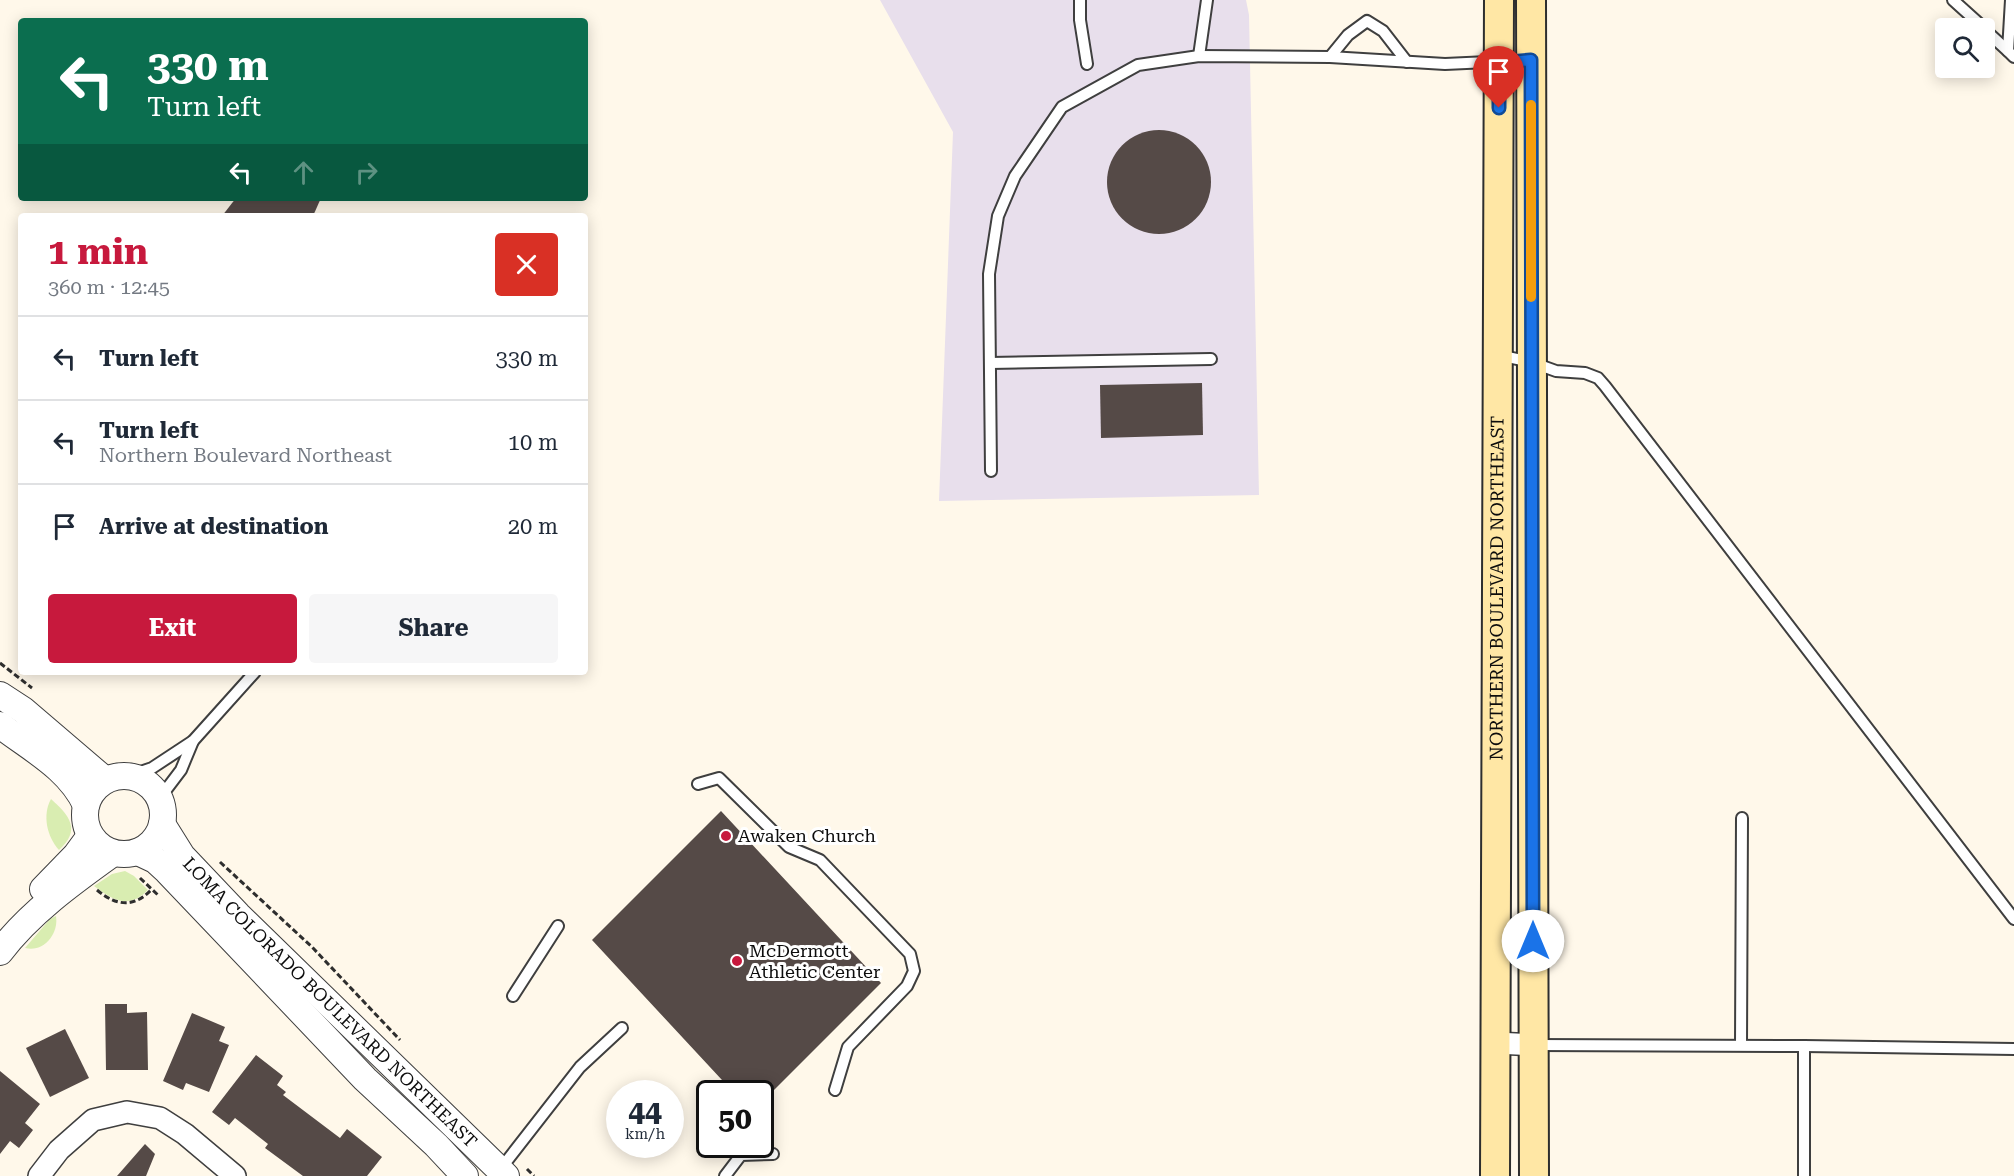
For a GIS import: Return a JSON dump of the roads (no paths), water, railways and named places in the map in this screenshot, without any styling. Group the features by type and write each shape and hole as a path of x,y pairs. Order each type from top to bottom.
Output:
{"main road":[{"name":"NORTHERN BOULEVARD NORTHEAST","path":"1495,1176 1499,0"},
{"name":"NORTHERN BOULEVARD NORTHEAST","path":"1531,0 1534,1176"}],"street":[{"name":"LOMA COLORADO BOULEVARD NORTHEAST","path":"0,694 117,778 141,780 152,788 182,856 238,915 503,1169"},
{"path":"0,725 48,759 75,786 86,805"},
{"path":"5,945 21,915 76,855 90,836 86,826 86,805 96,786 117,778"},
{"path":"5,945 72,883 129,860 149,846 157,836 161,811"},
{"name":"LOMA COLORADO BOULEVARD NORTHEAST","path":"90,836 104,849 129,860 155,860 365,1079 436,1145 465,1176"},
{"path":"1496,1043 1534,1045"},
{"path":"39,1176 59,1150 93,1120 127,1112 160,1118 185,1134 235,1176"}],"lane":[{"path":"1080,0 1080,20 1087,64"},
{"path":"1198,56 1207,0"},
{"path":"1953,0 1972,18"},
{"path":"2011,0 2011,54"},
{"path":"1330,57 1348,35 1367,21 1383,31 1407,62"},
{"path":"1995,39 2011,54"},
{"path":"991,471 989,274 998,216 1015,176 1062,107 1138,65 1198,56 1330,57 1445,64 1531,60"},
{"path":"1498,355 1531,362 1556,371 1592,375 1605,386 2014,919"},
{"path":"990,363 1211,359"},
{"path":"117,778 152,768 194,741 252,675"},
{"path":"161,811 194,741"},
{"path":"698,784 719,778 789,847 820,860 910,954 914,970 907,986 848,1047 835,1090"},
{"path":"1741,1045 1742,818"},
{"path":"513,996 558,926"},
{"path":"503,1169 580,1067 622,1028"},
{"path":"1534,1045 2014,1048"},
{"path":"1804,1046 1804,1176"},
{"path":"725,1176 739,1158"}],"place":[{"name":"Awaken Church","path":"726,836"},
{"name":"McDermott Athletic Center","path":"737,961"}]}
